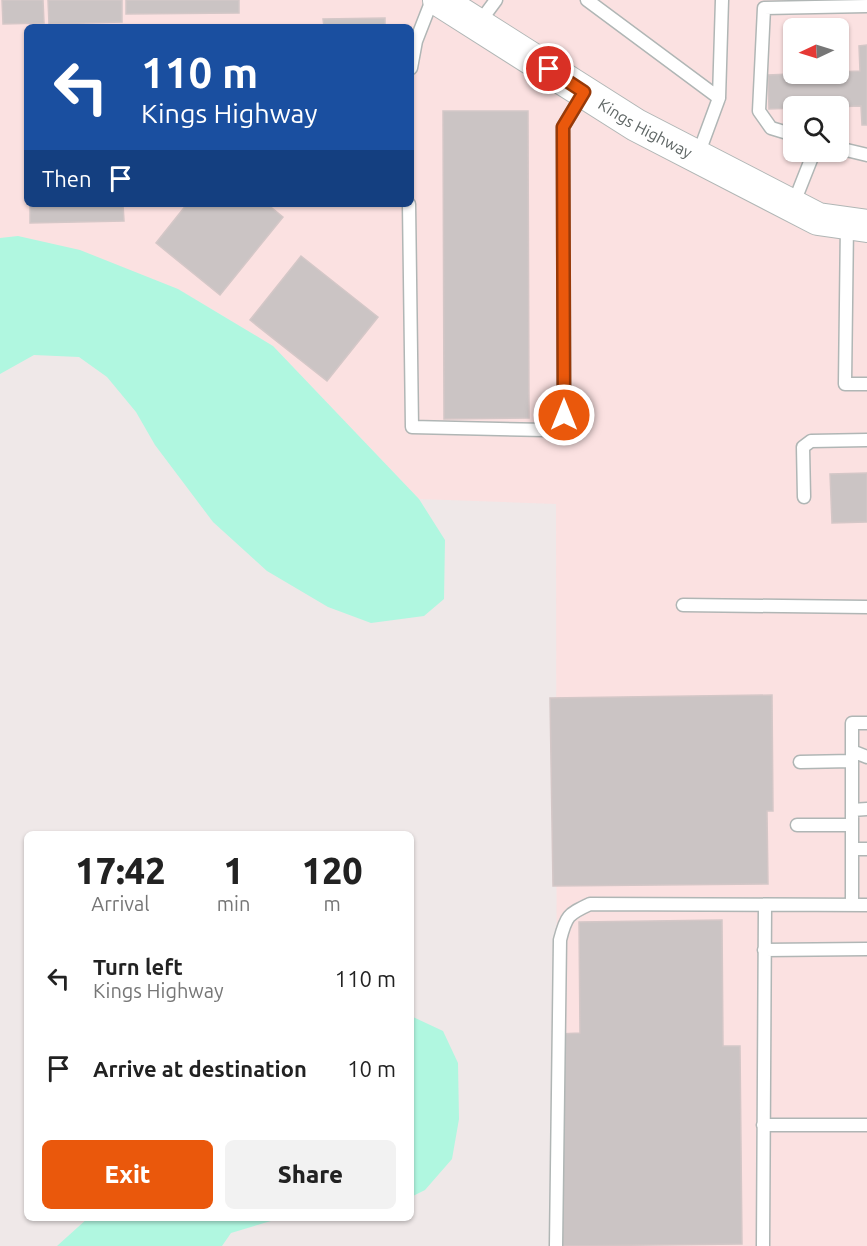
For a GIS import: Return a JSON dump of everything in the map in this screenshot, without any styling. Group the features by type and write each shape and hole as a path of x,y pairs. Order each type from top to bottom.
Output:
{"street":[{"name":"Kings Highway","path":"439,0 487,12 584,92 636,125 818,219 857,225"}],"lane":[{"path":"414,52 432,0"},
{"path":"587,0 719,98"},
{"path":"697,156 719,98 722,0"},
{"path":"783,132 771,128 759,111 764,8 867,6"},
{"path":"409,207 412,427 546,430 564,415 563,127 584,92"},
{"path":"849,151 867,155"},
{"path":"793,205 810,162"},
{"path":"857,225 845,384 867,384"},
{"path":"804,497 803,447 811,441 867,440"},
{"path":"683,604 867,607"},
{"path":"852,905 852,723 867,723"},
{"path":"852,756 867,746"},
{"path":"852,756 867,751"},
{"path":"800,762 852,756 867,757"},
{"path":"852,810 867,809"},
{"path":"797,825 852,825"},
{"path":"852,849 867,849"},
{"path":"556,1246 560,940 564,922 570,913 590,903 867,905"},
{"path":"764,1246 765,905"},
{"path":"764,950 867,949"},
{"path":"763,1125 867,1125"}],"shaded area":[{"path":"0,0 867,0 867,1246 557,1246 556,504 419,499 273,346 178,289 18,236 0,238"},
{"path":"18,236 80,250 178,289 273,346 419,499 445,540 444,599 424,616 371,623 328,607 267,571 213,522 155,445 136,412 107,377 79,357 34,355 0,374 0,238"},
{"path":"414,1017 443,1031 458,1063 459,1119 452,1159 425,1190 414,1196"},
{"path":"85,1221 271,1221 231,1233 222,1246 57,1246"}],"building":[{"path":"2,0 43,0 44,23 3,24"},
{"path":"48,0 122,0 122,22 49,24"},
{"path":"126,0 239,0 239,13 126,14"},
{"path":"385,18 385,24 324,24 323,19"},
{"path":"867,45 867,125 862,125 861,106 849,106 849,96 783,96 783,109 769,109 768,75 783,74 783,84 849,84 849,71 860,71 859,46"},
{"path":"443,111 528,111 529,418 444,419"},
{"path":"30,207 123,207 124,221 30,223"},
{"path":"185,207 271,207 283,217 220,295 156,243"},
{"path":"301,256 378,317 327,381 250,320"},
{"path":"867,473 867,522 832,523 830,474"},
{"path":"772,695 773,811 767,811 768,884 553,886 550,698"},
{"path":"722,920 723,1046 740,1046 742,1244 561,1246 559,1034 580,1033 579,922"}],"route":[{"path":"549,69 584,92 563,127 564,415"}]}
